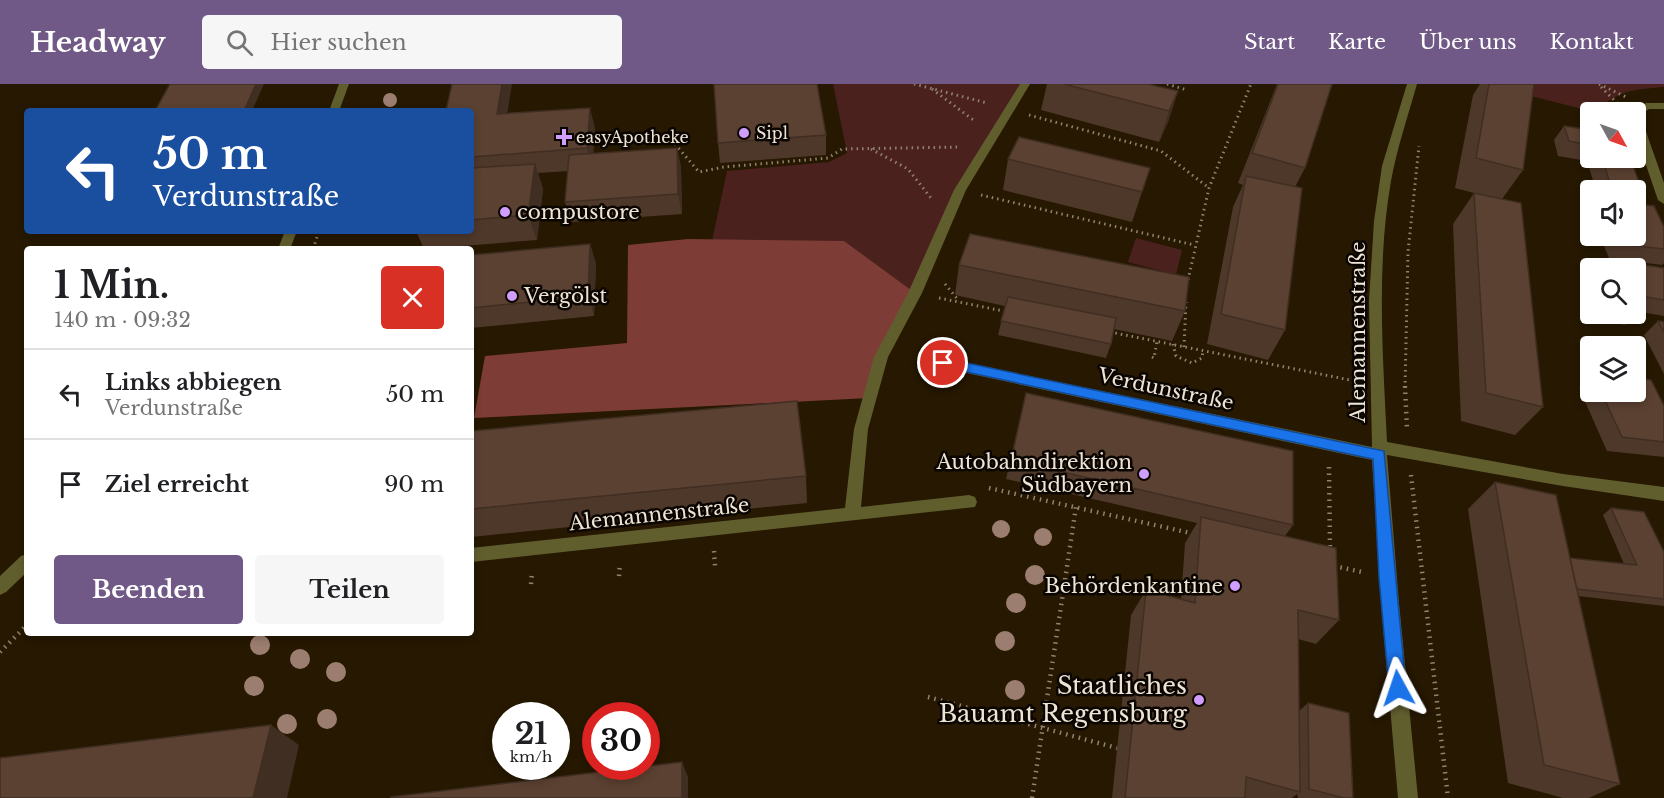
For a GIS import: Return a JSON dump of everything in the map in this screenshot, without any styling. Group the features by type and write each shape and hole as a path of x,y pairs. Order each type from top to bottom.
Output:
{"street":[{"path":"335,108 344,84"},
{"path":"852,515 861,429 881,357 915,293 960,190 1025,84"},
{"name":"Alemannenstraße","path":"1408,798 1387,578 1379,451 1376,284 1383,192 1412,84"},
{"path":"1664,106 1646,106 1638,112 1637,123 1664,200"},
{"name":"Verdunstraße","path":"943,363 1329,446 1379,451 1664,494"},
{"name":"Alemannenstraße","path":"474,555 969,502"},
{"path":"0,587 24,564"}],"path":[{"path":"914,84 1161,151 1209,188"},
{"path":"1167,84 1187,90"},
{"path":"1182,284 1188,281 1194,245 1209,188 1251,84"},
{"path":"1598,84 1617,102"},
{"path":"675,144 699,172 724,167 828,158 842,149 986,147 976,122 932,89"},
{"path":"870,148 908,169 922,183 929,196 952,209"},
{"path":"960,190 1194,245"},
{"path":"915,293 1017,314"},
{"path":"1184,347 1186,295"},
{"path":"1179,305 1185,311"},
{"path":"1099,330 1377,385"},
{"path":"1152,357 1154,358 1157,341"},
{"path":"1173,344 1176,356 1192,363 1202,358 1203,350"},
{"path":"1329,446 1330,553"},
{"path":"985,487 1203,536"},
{"path":"1032,798 1076,507"},
{"path":"1330,565 1387,578"},
{"path":"0,652 24,628"},
{"path":"928,697 1117,748"}],"shaded area":[{"path":"833,84 1025,84 960,190 915,293 712,241 727,171 829,162 847,153"},
{"path":"1483,84 1664,84 1664,87 1626,92 1607,102 1580,102 1580,108"},
{"path":"1136,238 1182,250 1176,275 1128,262"},
{"path":"688,239 844,241 915,293 869,398 474,418 485,356 627,343 628,245"}],"building":[{"path":"170,84 256,84 245,108 157,108"},
{"path":"452,84 502,84 497,114 590,108 587,148 474,157 474,108 447,108"},
{"path":"714,84 817,84 826,135 718,143"},
{"path":"1064,84 1148,84 1178,91 1169,111"},
{"path":"1278,84 1332,84 1305,168 1252,153"},
{"path":"1489,84 1534,84 1523,170 1476,158"},
{"path":"1564,126 1580,128 1580,143 1569,141"},
{"path":"1019,137 1150,168 1142,192 1008,159"},
{"path":"677,148 678,194 565,202 569,155"},
{"path":"535,164 528,215 474,220 474,168"},
{"path":"1605,168 1634,168 1638,180 1609,180"},
{"path":"1246,176 1302,188 1285,330 1221,314"},
{"path":"1474,193 1521,203 1543,407 1486,393"},
{"path":"1646,205 1654,206 1664,227 1664,249 1639,246 1646,246"},
{"path":"970,234 1189,277 1185,311 959,265"},
{"path":"590,244 588,296 474,308 474,255"},
{"path":"1646,265 1664,268 1664,300 1646,297"},
{"path":"1008,297 1116,318 1111,344 1001,321"},
{"path":"1658,321 1664,322 1664,332"},
{"path":"1646,379 1651,380 1664,406 1664,442 1622,437 1606,402 1646,402"},
{"name":"Autobahndirektion Südbayern","path":"1026,393 1293,451 1293,525 1011,460"},
{"path":"797,401 806,476 474,509 474,431"},
{"path":"1495,482 1556,495 1620,784 1544,765"},
{"path":"1611,508 1644,512 1664,552 1664,599 1577,589 1570,558 1637,565"},
{"name":"Staatliches Bauamt Regensburg","path":"1201,517 1336,548 1339,620 1298,610 1300,792 1246,777 1245,798 1125,798 1146,590 1195,603"},
{"path":"1308,703 1349,713 1353,798 1344,798 1309,789"},
{"path":"271,725 253,798 0,798 0,758"},
{"path":"682,762 682,798 391,798 532,780 570,780 570,775 582,774 582,780 660,780 660,765"}],"place":[{"name":"Sipl","path":"744,133"},
{"name":"easyApotheke","path":"564,137"},
{"name":"compustore","path":"505,212"},
{"name":"Vergölst","path":"512,296"},
{"name":"Autobahndirektion Südbayern","path":"1144,474"},
{"name":"Behördenkantine","path":"1235,586"},
{"name":"Staatliches Bauamt Regensburg","path":"1199,700"}],"route":[{"path":"943,363 1380,455 1387,578 1398,688"}]}
